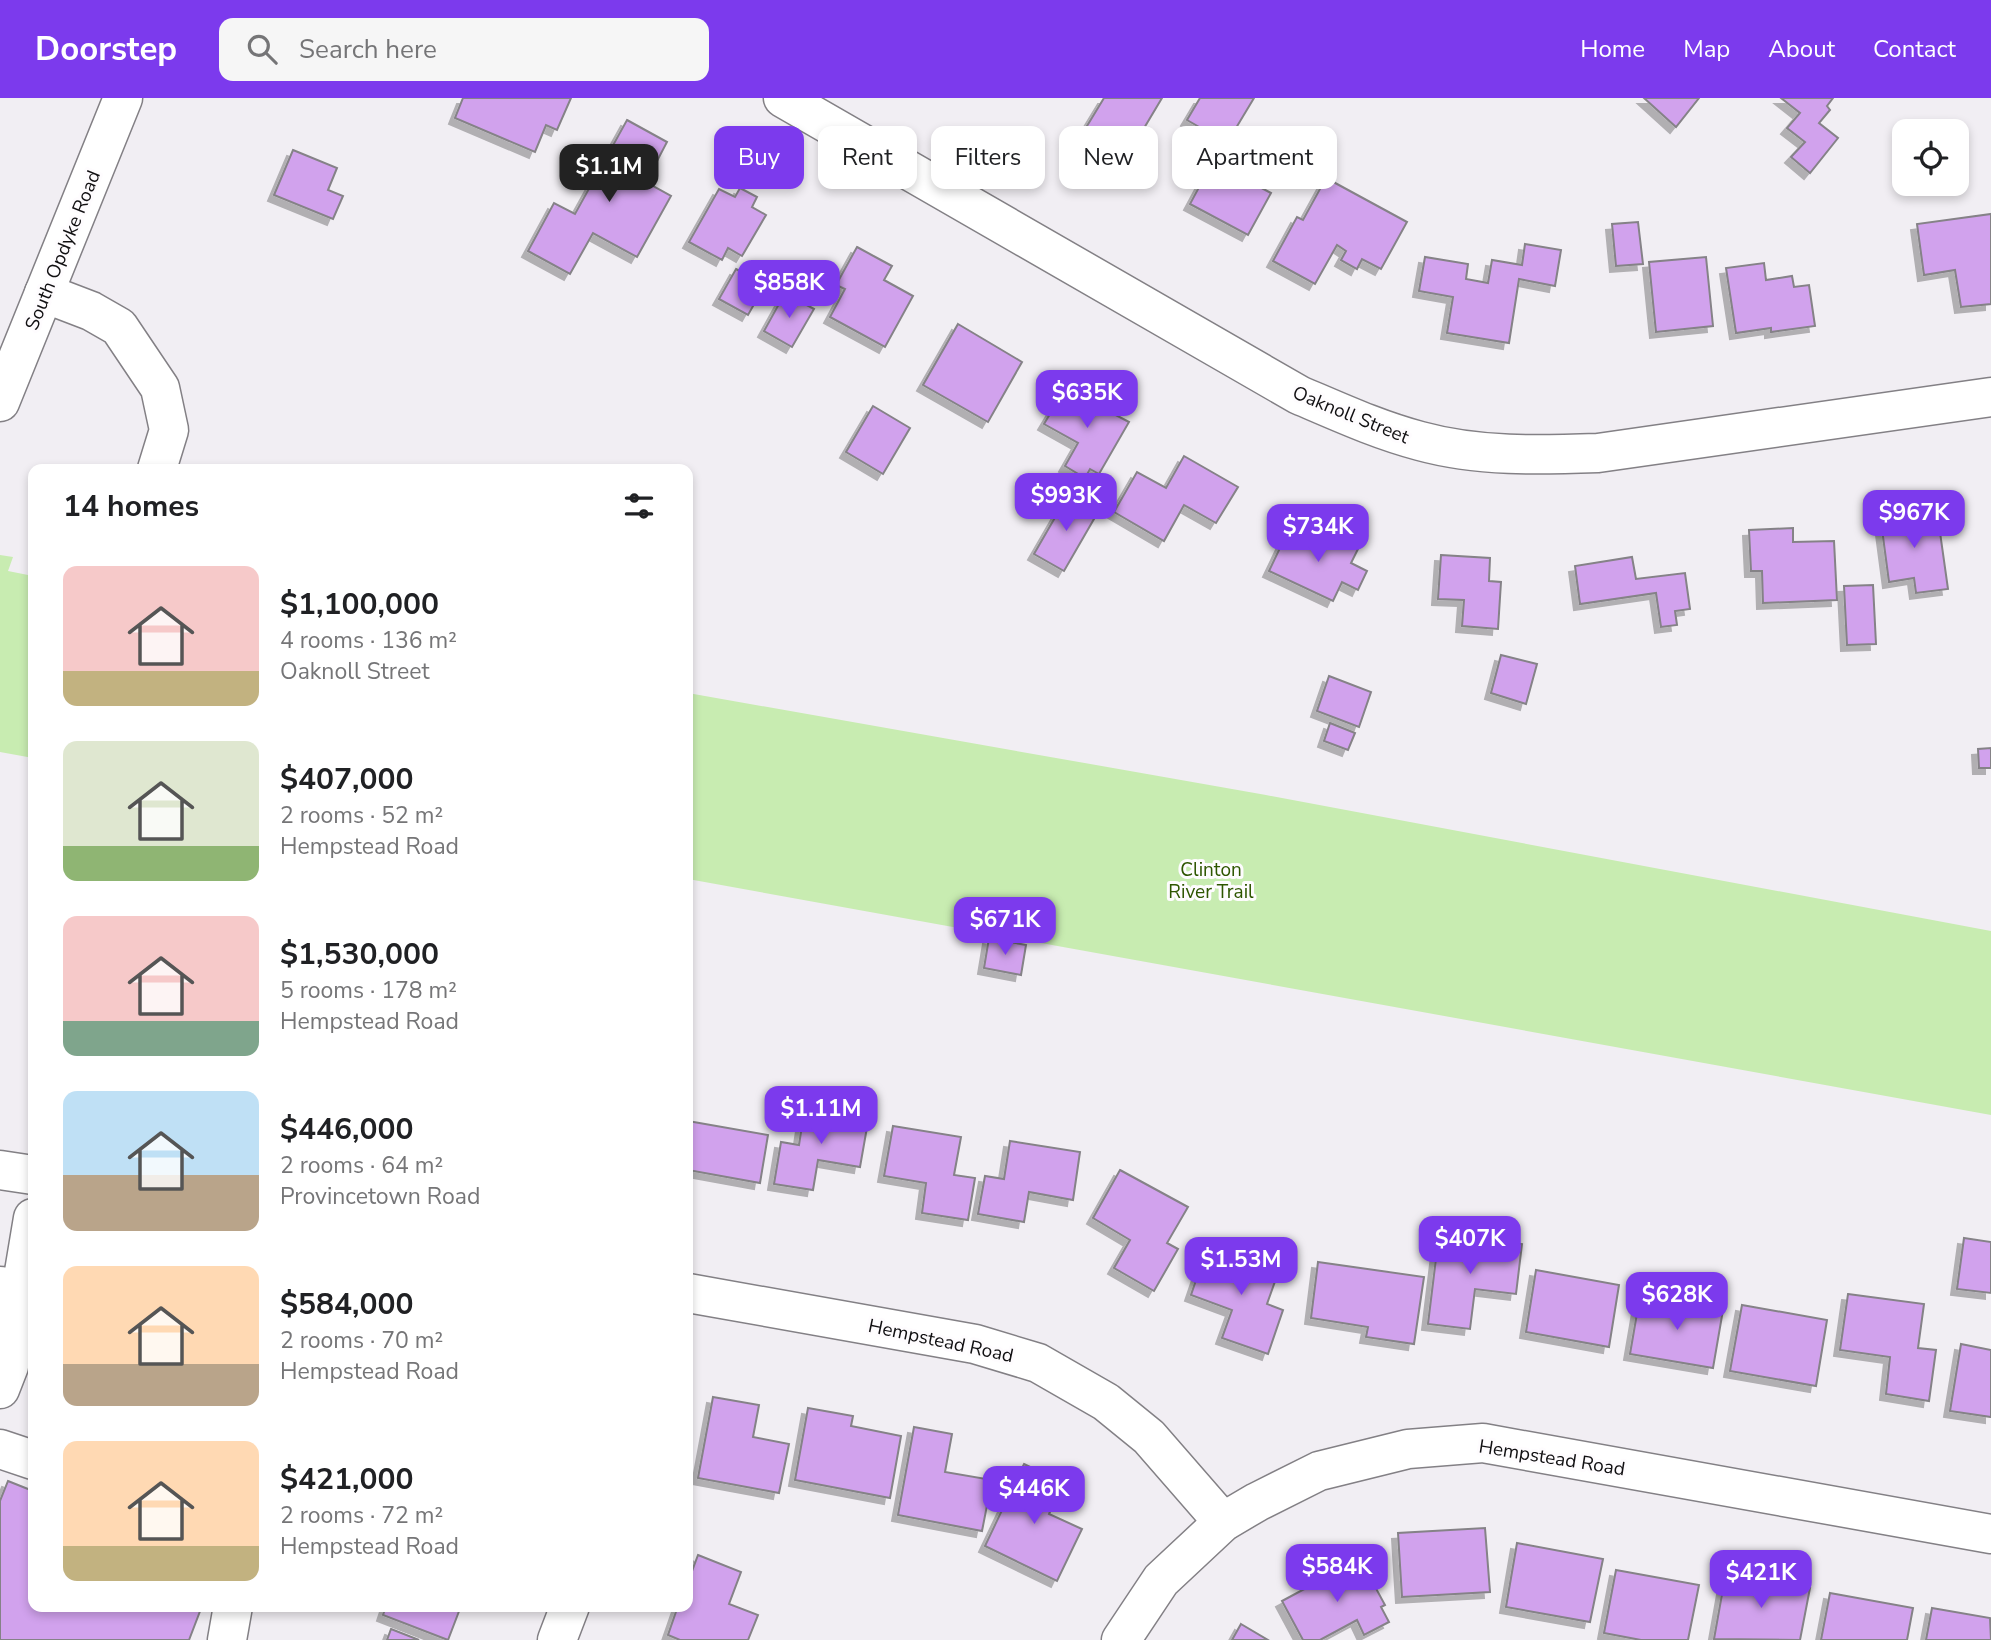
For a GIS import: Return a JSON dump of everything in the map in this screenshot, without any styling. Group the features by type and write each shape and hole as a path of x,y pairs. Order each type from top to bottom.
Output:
{"street":[{"name":"South Opdyke Road","path":"0,402 123,98"},
{"name":"Oaknoll Street","path":"783,98 1299,395 1366,424 1422,442 1471,451 1521,454 1598,453 1991,397"},
{"path":"44,293 91,311 119,327 160,388 169,430 159,464"},
{"path":"0,1170 28,1174"},
{"path":"0,1389 9,1366 11,1288 28,1234"},
{"name":"Hempstead Road","path":"693,1294 975,1344 1038,1363 1106,1402 1149,1437 1223,1522 1319,1471 1408,1449 1483,1443 1991,1534"},
{"path":"0,1449 28,1458"},
{"path":"1121,1640 1161,1580 1223,1522"},
{"path":"227,1640 232,1612"},
{"path":"557,1640 568,1612"}],"green space":[{"path":"0,555 13,557 8,571 28,575 28,757 0,752"},
{"name":"Clinton River Trail","path":"693,694 1266,795 1991,931 1991,1115 693,880"}],"building":[{"path":"463,98 571,98 557,130 546,125 535,152 455,118"},
{"path":"1104,98 1162,98 1145,126 1087,126"},
{"path":"1200,98 1254,98 1237,126 1197,126 1187,120"},
{"path":"1644,98 1699,98 1676,127"},
{"path":"1781,98 1833,98 1827,106 1830,110 1819,123 1838,138 1810,173 1791,157 1805,142 1787,128 1800,113"},
{"path":"627,120 667,142 646,182 671,196 637,257 593,233 570,274 528,251 554,203 575,214"},
{"path":"293,150 337,168 328,190 343,196 333,219 274,195"},
{"path":"1337,184 1407,222 1381,269 1362,259 1357,269 1341,260 1346,251 1337,245 1315,284 1273,261 1297,217 1303,220 1320,189 1337,189"},
{"path":"719,189 735,197 742,189 757,197 752,207 766,215 742,256 728,248 722,260 689,242"},
{"path":"1198,189 1263,189 1271,193 1248,235 1190,204"},
{"path":"1991,214 1991,304 1961,307 1955,270 1924,275 1917,224"},
{"path":"1638,222 1643,264 1616,266 1612,224"},
{"path":"1525,244 1561,250 1555,286 1519,279 1509,343 1447,333 1453,297 1419,291 1425,257 1468,264 1466,279 1488,283 1492,260 1522,265"},
{"path":"857,247 892,266 884,280 913,296 885,347 830,317 845,289 836,285"},
{"path":"1706,257 1713,326 1656,332 1649,262"},
{"path":"1764,263 1766,280 1792,276 1794,287 1809,285 1815,326 1736,333 1726,268"},
{"path":"736,269 765,285 748,315 719,299"},
{"path":"785,293 814,309 792,347 764,331"},
{"path":"958,324 1022,362 988,422 923,385"},
{"path":"1066,387 1090,400 1094,393 1114,404 1110,412 1129,422 1099,474 1090,469 1085,478 1065,466 1078,443 1044,424"},
{"path":"873,406 910,428 883,474 846,452"},
{"path":"1184,456 1238,487 1216,523 1184,505 1164,541 1114,512 1137,472 1166,488"},
{"path":"1068,495 1098,512 1064,571 1034,554"},
{"path":"1919,509 1921,520 1938,518 1948,589 1916,593 1914,578 1889,582 1880,514"},
{"path":"1793,528 1793,542 1834,541 1837,600 1763,603 1762,571 1751,571 1749,530"},
{"path":"1289,529 1316,542 1321,531 1358,549 1351,563 1367,571 1358,590 1342,582 1333,601 1269,571"},
{"path":"1441,555 1490,558 1489,581 1501,582 1498,629 1462,626 1464,600 1438,599"},
{"path":"1632,557 1636,579 1685,573 1690,609 1675,611 1677,625 1661,627 1656,593 1580,604 1575,566"},
{"path":"1873,585 1876,644 1847,645 1844,586"},
{"path":"1501,655 1537,664 1526,704 1491,693"},
{"path":"1329,676 1371,692 1359,727 1317,711"},
{"path":"1330,723 1355,733 1348,750 1324,741"},
{"path":"1991,748 1991,768 1979,768 1978,749"},
{"path":"989,938 1026,945 1021,975 984,968"},
{"path":"805,1106 869,1116 860,1167 818,1160 813,1190 774,1184 781,1142 799,1145"},
{"path":"693,1122 768,1135 760,1183 693,1171"},
{"path":"893,1126 961,1137 954,1175 975,1178 968,1220 922,1213 926,1183 884,1176"},
{"path":"1010,1141 1080,1152 1073,1200 1029,1192 1024,1222 978,1214 985,1176 1004,1179"},
{"path":"1120,1170 1188,1207 1167,1243 1178,1249 1154,1291 1114,1268 1130,1240 1093,1218"},
{"path":"1439,1234 1522,1244 1516,1294 1475,1289 1470,1329 1428,1324"},
{"path":"1964,1238 1991,1242 1991,1293 1957,1289"},
{"path":"1208,1245 1279,1270 1267,1304 1283,1310 1268,1354 1222,1338 1232,1310 1191,1295"},
{"path":"1318,1262 1424,1277 1414,1344 1366,1337 1368,1327 1311,1318"},
{"path":"1536,1270 1619,1285 1609,1347 1526,1332"},
{"path":"1848,1294 1924,1304 1918,1348 1936,1350 1929,1401 1886,1394 1890,1357 1840,1350"},
{"path":"1640,1296 1723,1310 1713,1368 1630,1354"},
{"path":"1742,1305 1827,1320 1816,1386 1730,1371"},
{"path":"1961,1344 1991,1350 1991,1417 1950,1411"},
{"path":"713,1397 759,1405 753,1437 789,1444 779,1493 698,1478"},
{"path":"808,1408 853,1416 851,1426 901,1436 890,1498 795,1480"},
{"path":"914,1427 952,1434 945,1472 992,1480 982,1531 898,1515"},
{"path":"1024,1464 1063,1483 1049,1514 1082,1529 1057,1581 985,1546"},
{"path":"8,1481 28,1489 28,1612 200,1612 189,1640 0,1640 0,1501"},
{"path":"1485,1528 1490,1592 1402,1597 1398,1533"},
{"path":"1517,1543 1603,1559 1590,1622 1506,1607"},
{"path":"698,1555 741,1572 729,1604 758,1615 748,1640 680,1640 668,1635 676,1612 693,1612 693,1568"},
{"path":"1360,1559 1385,1605 1381,1607 1389,1622 1364,1635 1357,1620 1320,1640 1303,1640 1282,1601"},
{"path":"1616,1570 1699,1585 1688,1640 1641,1640 1604,1633"},
{"path":"1726,1572 1810,1588 1800,1640 1714,1639"},
{"path":"1830,1593 1913,1608 1907,1640 1821,1640"},
{"path":"1932,1608 1990,1618 1991,1640 1926,1640"},
{"path":"384,1612 459,1612 448,1640 383,1615"},
{"path":"1241,1624 1268,1640 1232,1640"},
{"path":"391,1629 419,1640 387,1640"}]}
